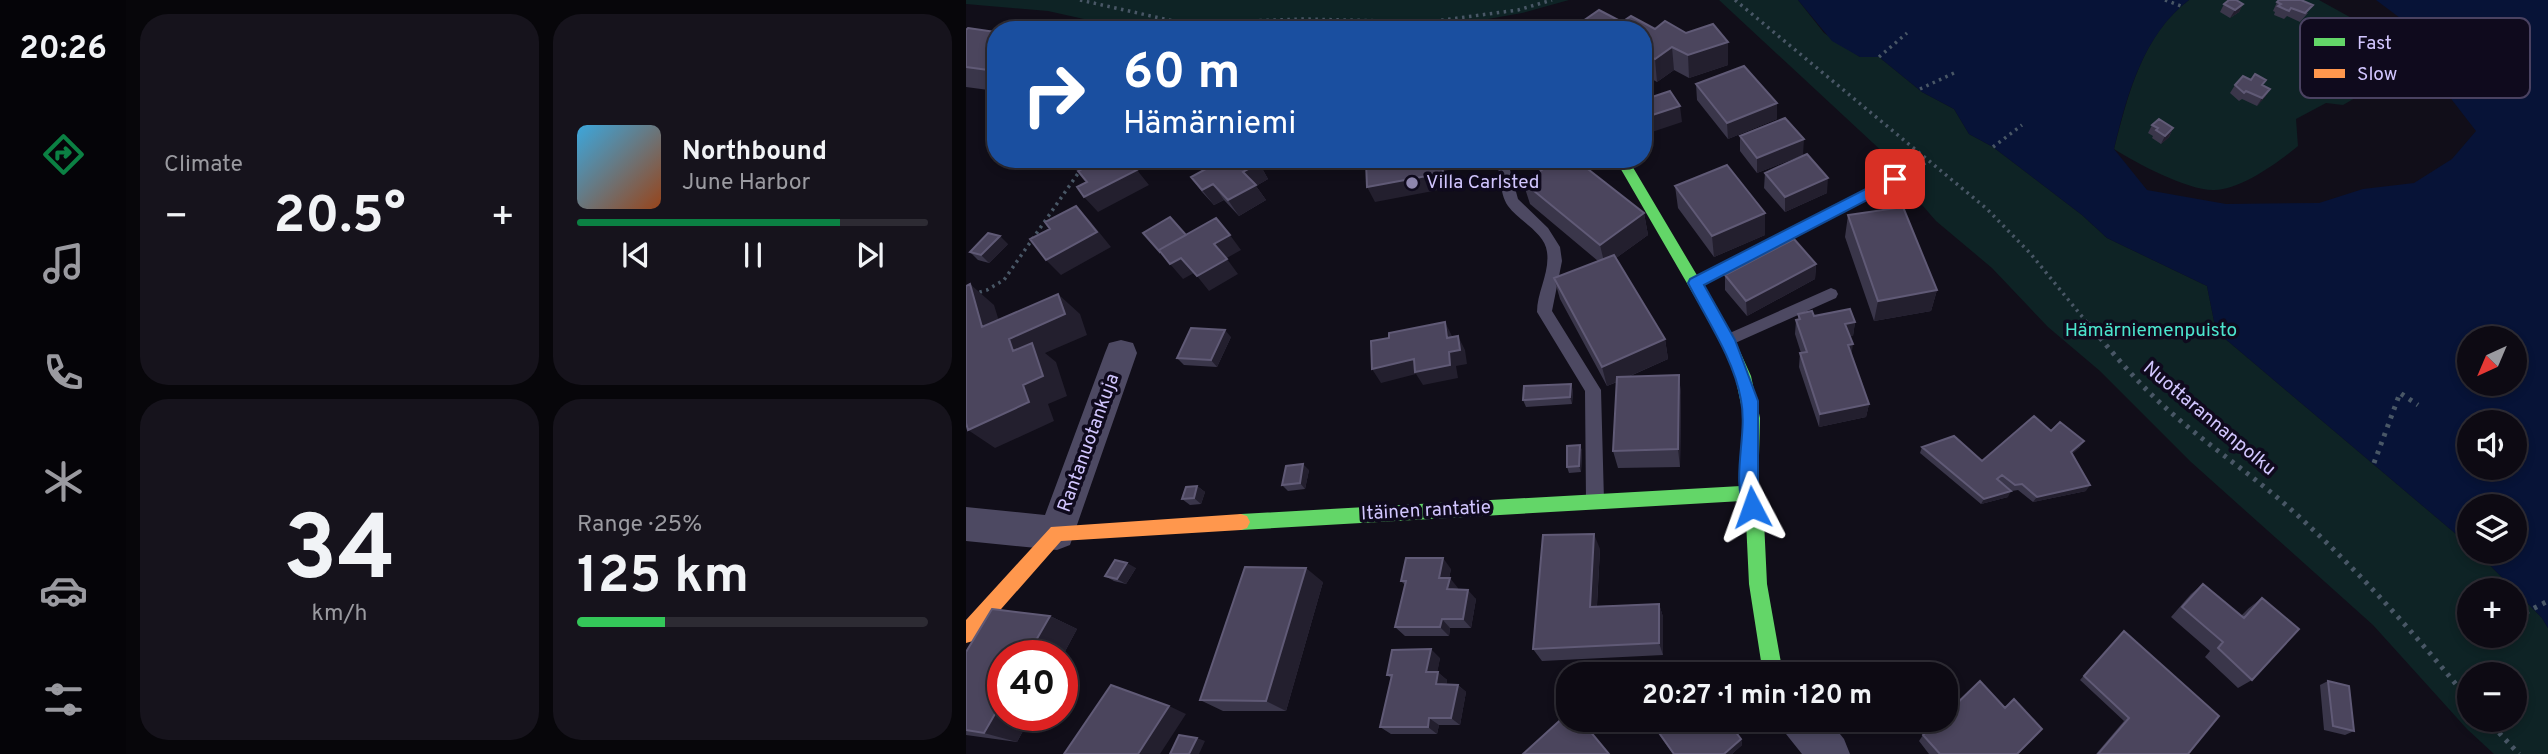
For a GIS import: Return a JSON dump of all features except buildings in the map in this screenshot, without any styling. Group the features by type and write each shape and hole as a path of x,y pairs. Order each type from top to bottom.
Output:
{"street":[{"path":"1626,168 1728,340 1749,401 1749,493 1755,521 1759,584 1771,662"},
{"name":"Rantanuotankuja","path":"1058,533 1121,353"},
{"name":"Itäinen rantatie","path":"1058,533 1749,493"},
{"path":"966,524 1058,533"},
{"path":"966,634 1058,533"},
{"path":"1811,732 1829,754"}],"lane":[{"path":"1505,168 1509,195 1553,244 1555,255 1543,298 1544,312 1593,390 1595,500"},
{"path":"1695,283 1895,179"},
{"path":"1728,340 1831,293"}],"path":[{"path":"1080,0 1173,21"},
{"path":"1436,21 1518,10 1552,0"},
{"name":"Nuottarannanpolku","path":"1735,0 1987,209 2031,253 2124,367 2157,400 2294,512 2400,616 2457,685"},
{"path":"2165,0 2181,6"},
{"path":"1244,21 1387,21"},
{"path":"1879,57 1907,33"},
{"path":"1920,89 1954,73"},
{"path":"1993,147 2022,125"},
{"path":"966,296 987,290 1004,280 1082,168"},
{"path":"2374,463 2400,393 2418,405"},
{"path":"2527,612 2548,601"},
{"path":"2498,732 2519,754"}],"green space":[{"path":"966,0 1569,0 1522,13 1477,21 1093,21 1048,11 966,4"},
{"name":"Hämärniemenpuisto","path":"1719,0 1798,0 1824,33 1860,57 1879,57 1922,92 1954,109 1969,134 1993,147 2082,215 2107,238 2207,286 2216,331 2457,535 2457,564 2489,564 2502,578 2457,578 2457,648 2527,648 2527,603 2542,618 2548,628 2548,754 2494,754 2470,732 2527,732 2527,662 2457,662 2457,718 2373,625 2191,462 2100,371 2048,327 1992,268 1936,221 1903,183 1901,169"},
{"path":"2189,0 2319,0 2352,18 2300,18 2300,98 2355,98 2343,105 2326,103 2296,119 2298,146 2246,181 2213,190 2176,181 2114,149 2139,67 2159,30"}],"water":[{"path":"1798,0 2189,0 2173,14 2148,48 2131,87 2114,149 2147,190 2226,204 2319,203 2363,189 2414,183 2452,159 2476,131 2450,98 2530,98 2530,18 2400,18 2376,0 2548,0 2548,628 2527,603 2527,578 2503,578 2489,564 2527,564 2527,494 2457,494 2457,535 2216,331 2207,286 2107,238 2082,215 1993,147 1969,134 1954,109 1922,92 1879,57 1860,57 1832,41"}],"traffic: fast":[{"path":"1626,168 1728,340 1743,376 1752,418 1749,493"},
{"path":"1241,522 1749,493 1755,521 1758,584 1771,662"}],"traffic: slow":[{"path":"966,634 1057,533 1241,522"}],"place":[{"name":"Villa Carlsted","path":"1412,183"}],"route":[{"path":"1752,507 1749,493 1752,418 1749,401 1728,340 1695,283 1721,272 1895,179"}]}
